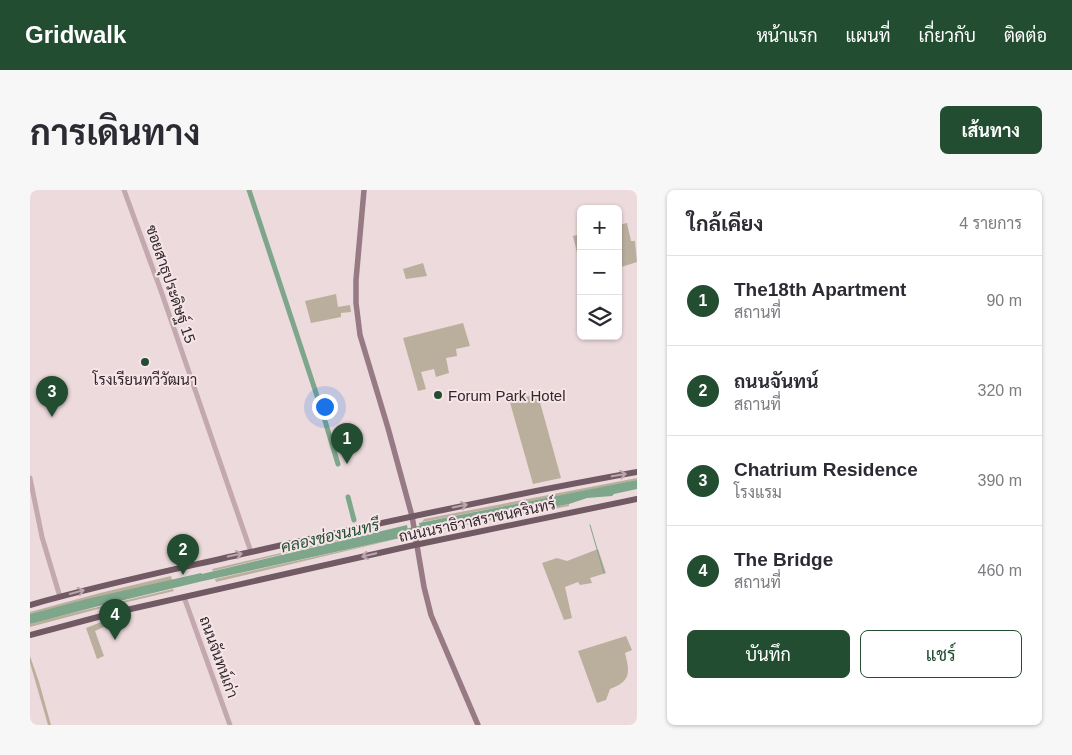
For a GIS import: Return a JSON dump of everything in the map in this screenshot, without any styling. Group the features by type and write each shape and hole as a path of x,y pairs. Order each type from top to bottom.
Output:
{"main road":[{"path":"364,190 356,280 358,328 413,519 424,587 434,626 478,725"},
{"name":"ถนนนราธิวาสราชนครินทร์","path":"30,605 120,581 251,552 413,519 493,499 637,472"},
{"name":"ถนนนราธิวาสราชนครินทร์","path":"30,635 88,618 416,541 637,499"}],"street":[{"name":"ซอยสาธุประดิษฐ์ 15","path":"124,190 251,552"},
{"path":"30,478 42,537 60,597"},
{"name":"ถนนจันทน์เก่า","path":"184,597 230,725"}],"shaded area":[{"path":"627,223 631,241 635,241 637,262 622,267 622,250 622,224"},
{"path":"577,235 577,252 573,236"},
{"path":"423,263 427,276 406,279 403,269"},
{"path":"336,294 338,307 350,305 351,312 341,313 341,317 311,323 305,301"},
{"path":"463,323 470,346 456,349 457,356 446,358 449,373 436,377 434,369 421,372 426,389 418,391 403,338"},
{"path":"538,395 561,478 533,484 509,399"},
{"path":"637,478 637,480 619,484 422,522 424,519"},
{"path":"637,480 637,489 612,496 587,498 569,504 421,532 419,523"},
{"path":"569,504 569,506 421,533 421,532"},
{"path":"407,525 409,536 203,581 30,624 30,614 91,598 202,574"},
{"path":"378,531 213,571 212,569"},
{"path":"409,536 216,582 215,579"},
{"path":"598,549 606,573 590,578 592,583 580,585 578,582 565,587 572,618 564,620 542,563 557,558 567,561"},
{"path":"171,576 172,580 30,614 30,612 100,593"},
{"path":"173,589 174,591 30,627 30,624 48,619"},
{"path":"104,621 106,626 95,631 104,656 97,659 86,628"},
{"path":"626,636 632,650 625,653 628,666 627,676 622,683 610,689 606,700 597,703 578,651"},
{"path":"30,656 51,725 48,725 30,663"}],"waterway":[{"path":"249,190 338,464"},
{"path":"348,497 354,520"},
{"path":"590,525 604,573"},
{"name":"คลองช่องนนทรี","path":"403,532 426,527"}],"place":[{"name":"โรงเรียนทวีวัฒนา","path":"145,362"},
{"name":"Forum Park Hotel","path":"438,395"},
{"name":"Chatrium Residence","path":"52,417"},
{"name":"The18th Apartment","path":"347,464"},
{"name":"ถนนจันทน์","path":"183,575"},
{"name":"The Bridge","path":"115,640"}]}
